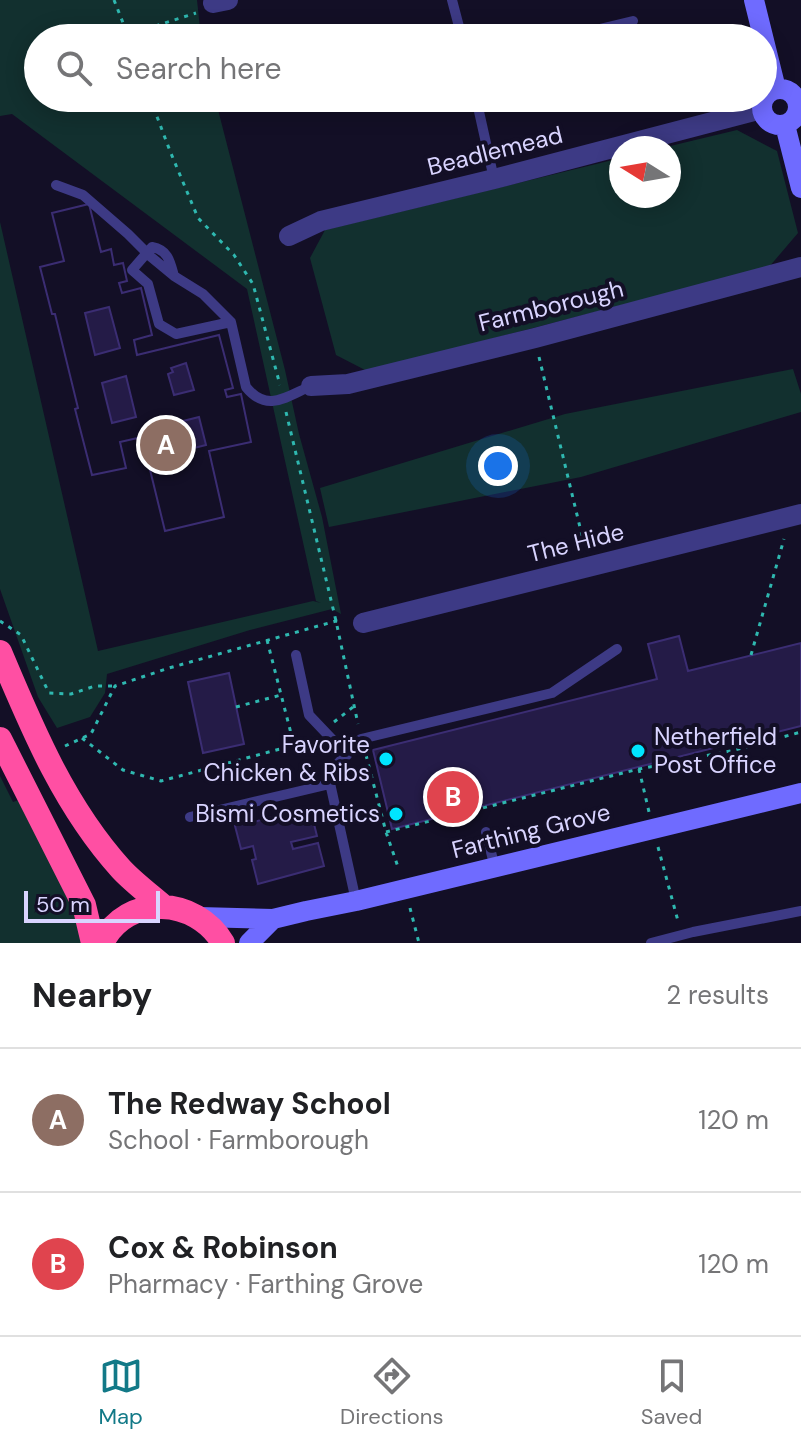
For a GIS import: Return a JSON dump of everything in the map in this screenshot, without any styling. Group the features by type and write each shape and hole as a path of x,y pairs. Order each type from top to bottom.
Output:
{"highway":[{"path":"0,652 59,781 89,830 122,871 163,906"},
{"path":"0,739 84,905 93,943"},
{"path":"102,943 121,919 141,909 163,906 175,907 199,917 212,927 223,943"}],"street":[{"path":"754,0 760,24"},
{"path":"763,112 770,122 780,125 795,119 800,102 788,89 777,89"},
{"name":"Beadlemead","path":"289,236 321,221 751,112"},
{"path":"785,125 801,188"},
{"name":"Farmborough","path":"311,386 348,384 801,267"},
{"name":"The Hide","path":"363,623 796,515"},
{"name":"Farthing Grove","path":"199,917 273,919 801,793"},
{"path":"249,943 273,919"}],"lane":[{"path":"452,0 458,24"},
{"path":"620,24 633,21"},
{"path":"479,112 494,179"},
{"path":"56,185 83,195 174,276 203,294 231,322 246,387 260,401 283,399 311,386"},
{"path":"145,252 132,270 148,284 159,324 176,334 231,322"},
{"path":"356,901 328,774 361,739 552,693 617,649"},
{"path":"296,655 309,715 347,755"},
{"path":"190,817 330,784"},
{"path":"486,832 495,868"},
{"path":"651,943 801,911"}],"path":[{"path":"114,0 123,24"},
{"path":"163,24 220,2"},
{"path":"535,338 590,567"},
{"path":"751,655 796,515"},
{"path":"0,621 21,635 49,693 71,694 95,686 115,686 336,621"},
{"path":"267,640 294,745"},
{"path":"55,750 91,734 115,686"},
{"path":"236,707 281,695"},
{"path":"82,738 123,770 161,781 306,742 354,706"},
{"path":"386,832 801,732"},
{"path":"361,739 386,832 406,888 419,943"},
{"path":"734,743 735,750"},
{"path":"639,769 677,921 688,937"}],"green space":[{"path":"0,0 197,0 200,24 24,24 24,112 219,112 322,517 341,614 332,609 250,630 107,674 105,693 90,717 57,728 38,697 0,589 0,222 98,651 313,601 321,603 316,601 247,289 12,114 0,116"},
{"path":"737,130 777,151 798,233 769,267 367,371 336,355 310,258 325,230 609,161 609,208 681,208 681,143"},
{"path":"793,369 801,394 801,412 581,477 329,527 320,488 565,414"},
{"path":"0,776 13,802 22,799 78,907 84,943 0,943"}],"building":[{"path":"89,204 101,252 111,249 114,265 123,263 127,281 119,283 122,293 141,288 152,335 134,340 137,355 219,335 233,388 225,390 227,397 241,394 251,442 209,451 224,517 165,531 142,437 120,442 126,468 92,475 55,314 52,314 40,267 64,261 52,213","holes":["109,307 120,348 95,355 85,313","186,363 194,390 174,395 168,374 173,372 171,368","126,376 136,417 112,423 102,383","199,417 206,445 174,453 167,425"]},
{"path":"89,204 101,252 111,249 114,265 123,263 127,281 119,283 122,293 141,288 152,335 134,340 137,355 219,335 233,388 225,390 227,397 241,394 251,442 209,451 224,517 165,531 142,437 120,442 126,468 92,475 55,314 52,314 40,267 64,261 52,213"},
{"path":"679,636 688,671 801,643 801,726 392,829 373,750 657,679 648,644"},
{"path":"229,673 244,744 203,753 188,682"},
{"path":"311,812 317,836 291,842 293,849 318,843 324,866 258,884 252,860 256,859 253,846 241,849 234,822 253,818 254,822 285,813 286,819"}],"place":[{"name":"The Redway School","path":"166,445"},
{"name":"Netherfield Post Office","path":"638,751"},
{"name":"Favorite Chicken & Ribs","path":"386,759"},
{"name":"Cox & Robinson","path":"453,797"},
{"name":"Bismi Cosmetics","path":"396,814"}]}
